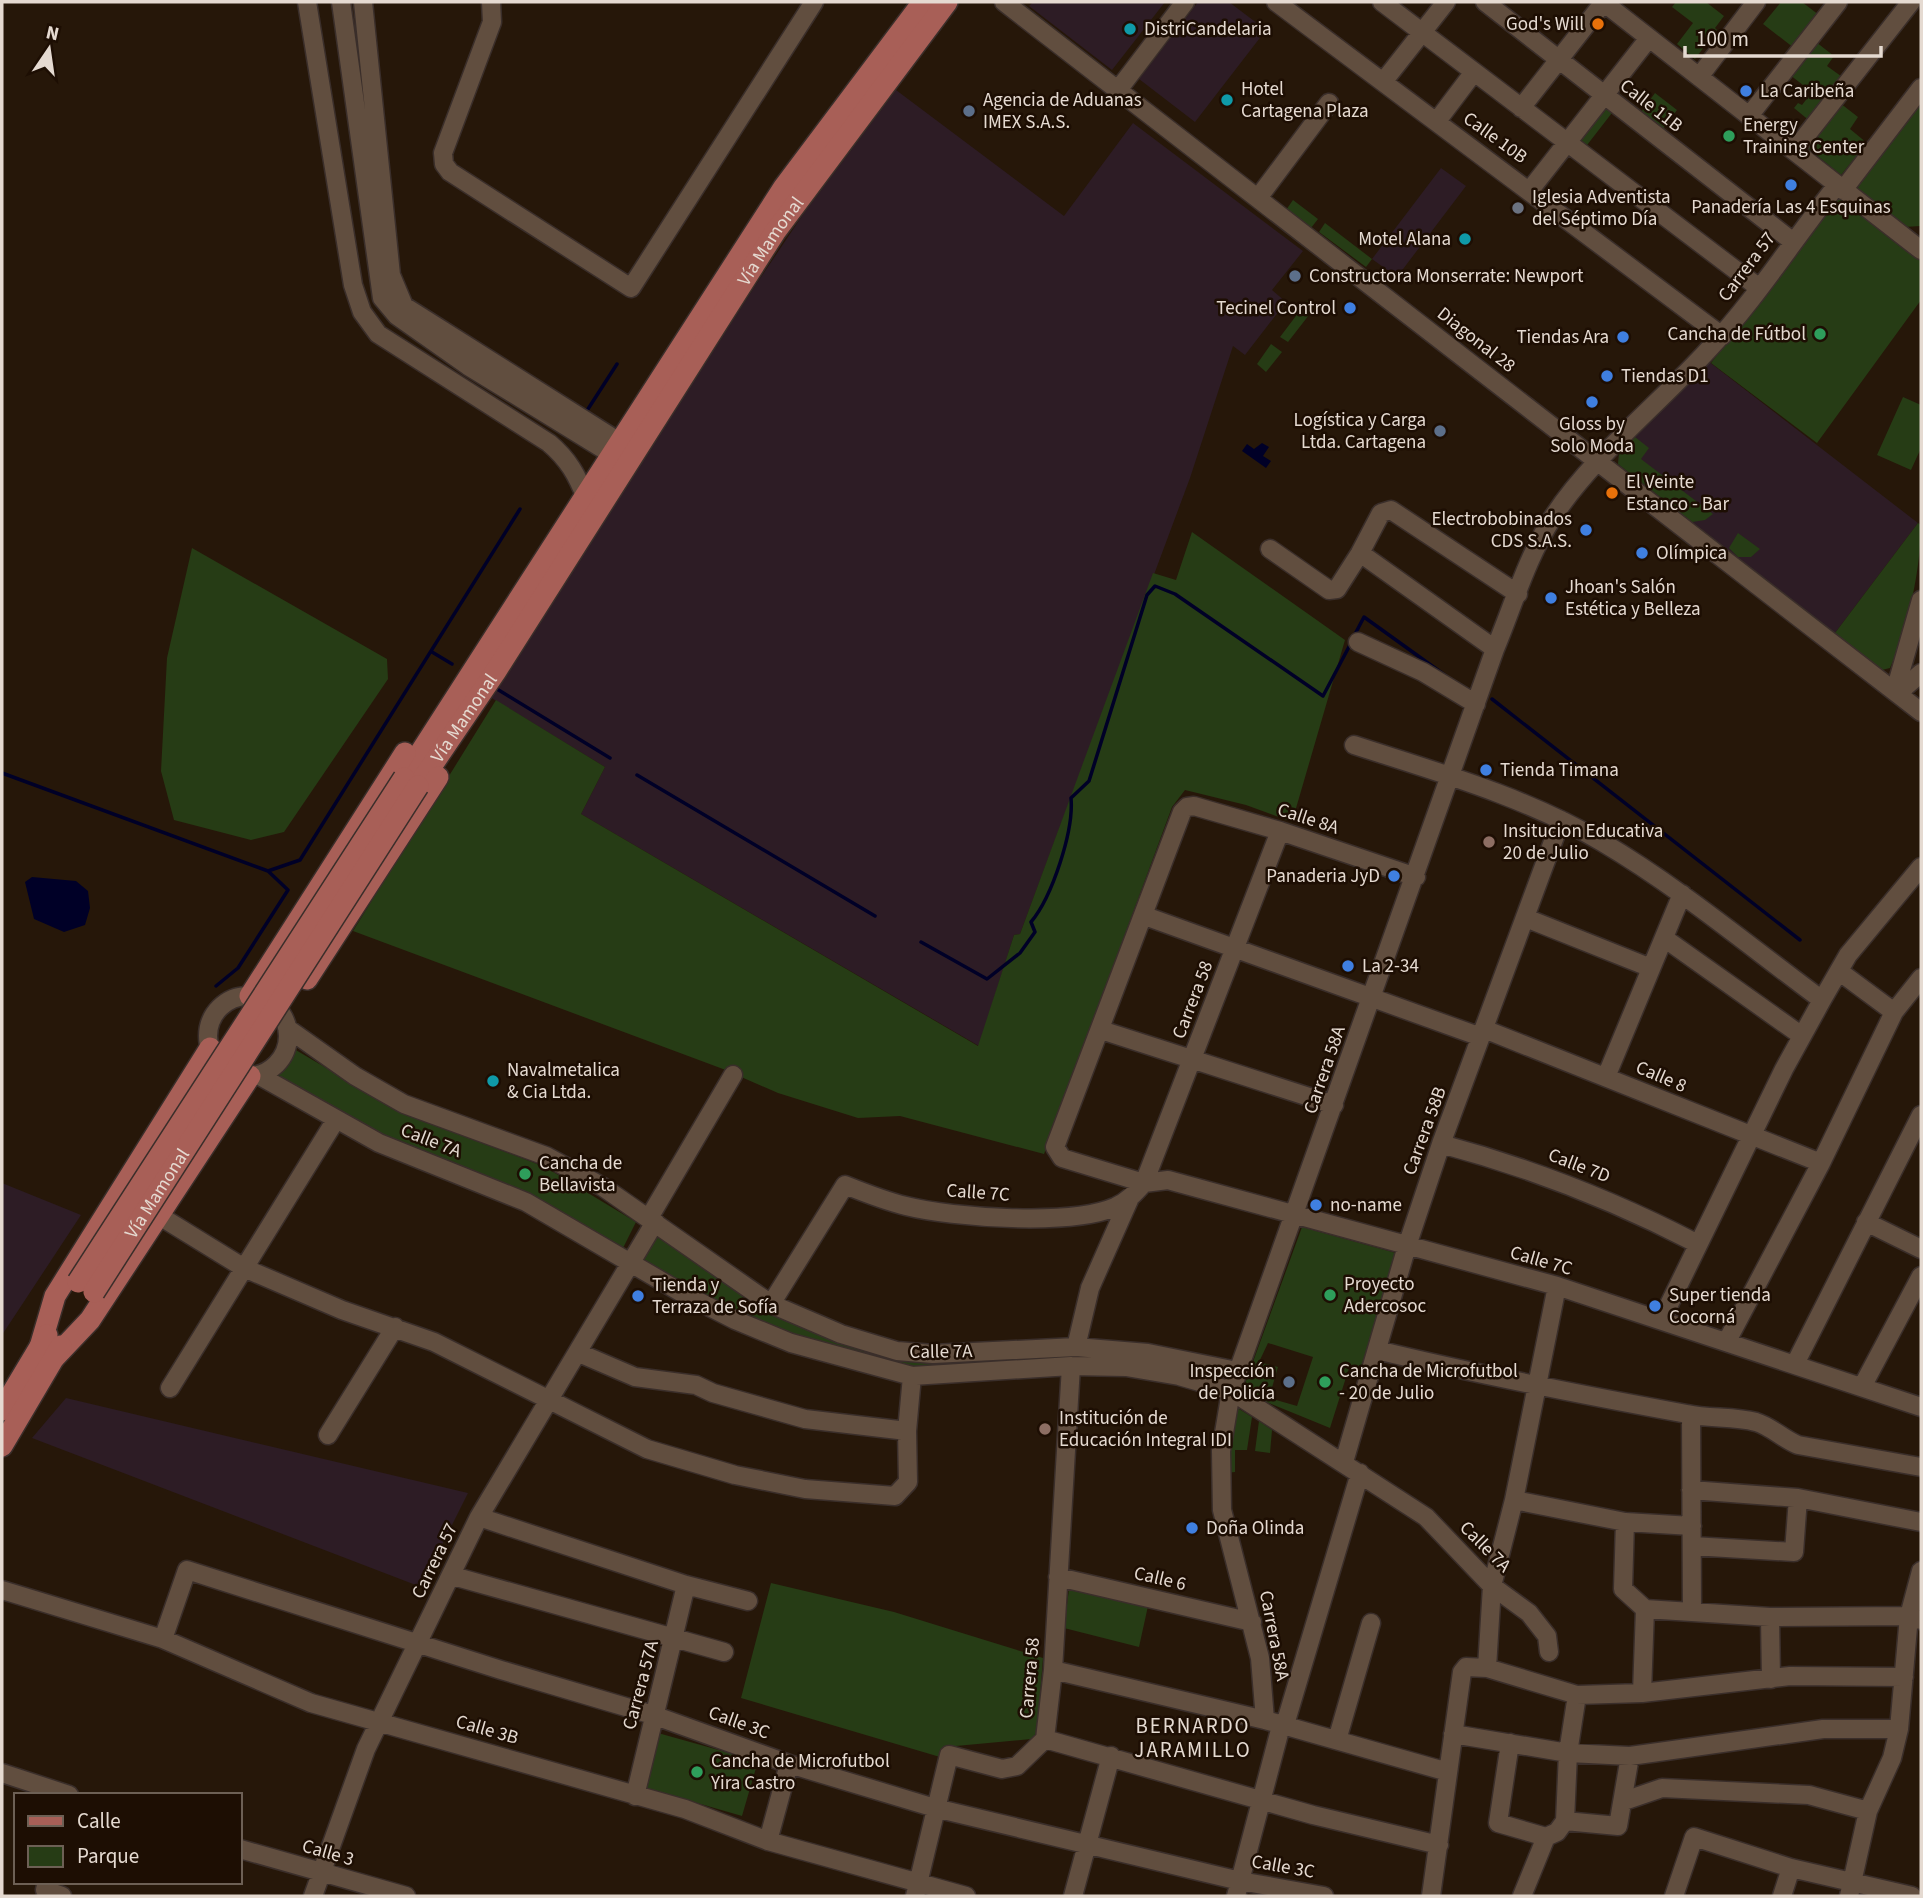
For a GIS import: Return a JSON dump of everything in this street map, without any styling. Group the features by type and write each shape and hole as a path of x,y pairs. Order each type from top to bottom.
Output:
{"main road":[{"name":"Vía Mamonal","path":"490,664 586,498 784,187 923,2"},
{"name":"Vía Mamonal","path":"2,1446 47,1352 86,1287 411,782 775,232 947,2"},
{"path":"250,996 426,719 490,664"},
{"path":"285,1021 466,732 490,664"},
{"path":"47,1352 55,1296 210,1048"},
{"path":"47,1352 90,1320 254,1075"},
{"name":"Vía Mamonal","path":"2,1410 47,1352"}],"street":[{"path":"307,2 353,285 362,312 378,334 549,443 566,457 578,476 586,498"},
{"path":"341,2 382,298 397,316 468,366 617,449"},
{"path":"363,2 391,275 404,306 617,449"},
{"path":"491,2 492,22 443,153 444,164 450,172 631,288 814,2"},
{"name":"Diagonal 28","path":"1004,2 1921,712"},
{"path":"1118,90 1185,2"},
{"name":"Calle 10B","path":"1276,2 1722,335"},
{"path":"1382,2 1758,286"},
{"path":"1382,82 1446,2"},
{"name":"Calle 11B","path":"1485,2 1792,241"},
{"path":"1521,108 1603,2 1921,250"},
{"path":"1699,77 1756,2"},
{"path":"1749,116 1838,2"},
{"path":"1794,151 1911,2"},
{"path":"1530,190 1649,38"},
{"path":"1437,121 1474,72"},
{"name":"Carrera 57","path":"1599,462 1722,335 1792,241 1921,88"},
{"path":"1258,198 1329,103"},
{"name":"Carrera 58A","path":"1277,1725 1264,1685 1252,1622 1222,1510 1221,1451 1231,1391 1335,1105 1495,649 1549,523 1599,462"},
{"path":"1270,550 1329,590 1337,589 1381,513 1391,510 1518,594"},
{"path":"1360,553 1495,649"},
{"path":"1897,692 1921,600"},
{"path":"1358,642 1423,672 1476,704"},
{"path":"1897,692 1921,673"},
{"path":"1354,745 1449,775 1561,820 1601,841 1682,894 1822,1000"},
{"name":"Calle 8A","path":"1145,916 1181,812 1186,807 1280,831 1416,877"},
{"name":"Carrera 58B","path":"1344,1462 1407,1246 1441,1144 1561,820"},
{"name":"Carrera 58","path":"1144,1183 1280,831"},
{"path":"1662,1319 1696,1243 1802,1036 1848,954 1921,867"},
{"path":"1606,1077 1682,894"},
{"path":"1145,916 1101,1030 1335,1105"},
{"name":"Calle 8","path":"1145,916 1606,1077 1751,1138 1821,1163"},
{"path":"1526,918 1651,968"},
{"path":"1664,938 1802,1036"},
{"path":"1840,972 1894,1012"},
{"path":"1727,1341 1821,1163 1894,1012 1921,978"},
{"path":"250,996 274,1005 285,1021 285,1052 278,1062 254,1075 230,1072 222,1066 210,1048 209,1026 220,1007 239,997 250,996"},
{"name":"Calle 7A","path":"285,1021 376,1089 404,1104 546,1156 603,1187 771,1304 841,1334 897,1351 933,1354 1076,1347 1148,1353 1237,1371"},
{"name":"Calle 7C","path":"1101,1030 1055,1147 1062,1158 1144,1183 1168,1180 1557,1286 1921,1408"},
{"name":"Calle 7A","path":"254,1075 335,1121 421,1161 508,1193 631,1261 682,1293 735,1320 791,1343 912,1376 1071,1366 1126,1367 1179,1376 1231,1391 1426,1517 1492,1586 1529,1613 1547,1636 1549,1652"},
{"path":"652,1220 733,1075"},
{"path":"1795,1364 1921,1115"},
{"path":"170,1388 335,1121"},
{"name":"Calle 7D","path":"1441,1144 1572,1184 1696,1243"},
{"name":"Calle 7C","path":"771,1304 845,1185 908,1206 966,1215 1085,1215 1114,1208 1129,1200 1144,1183"},
{"path":"1076,1347 1090,1288 1129,1200"},
{"path":"158,1215 244,1268 308,1297 395,1327 470,1358 648,1449 735,1475 804,1489 895,1496 908,1482 907,1431 912,1376"},
{"name":"Carrera 57","path":"313,1896 366,1749 453,1576 479,1517 579,1353 652,1220"},
{"path":"1866,1222 1921,1249"},
{"path":"1862,1387 1921,1276"},
{"path":"1487,1668 1492,1586 1514,1500 1557,1286"},
{"path":"328,1435 395,1327"},
{"path":"1377,1350 1690,1415 1754,1422 1769,1427 1782,1438 1798,1445 1921,1467"},
{"path":"579,1353 635,1377 696,1385 713,1393 805,1419 907,1431"},
{"name":"Carrera 58","path":"916,1890 949,1755 1002,1769 1017,1766 1045,1739 1053,1671 1071,1366"},
{"path":"1690,1415 1692,1611"},
{"name":"Carrera 58A","path":"1238,1889 1277,1725 1360,1473"},
{"path":"1691,1490 1798,1498 1921,1521"},
{"path":"1692,1546 1794,1552 1798,1498"},
{"path":"1514,1500 1625,1522 1692,1526"},
{"path":"479,1517 686,1585 748,1601"},
{"path":"1625,1522 1623,1589 1645,1609 1770,1617 1915,1618"},
{"name":"Calle 3C","path":"163,1639 187,1570 653,1714 789,1763 935,1808 1087,1846 1238,1889 1324,1896"},
{"path":"1850,1889 1868,1811 1892,1758 1899,1729 1904,1676 1921,1571"},
{"path":"453,1576 724,1652"},
{"name":"Calle 6","path":"1059,1577 1252,1622"},
{"name":"Carrera 57A","path":"635,1796 653,1714 675,1640 686,1585"},
{"name":"Calle 3B","path":"2,1590 163,1639 311,1703 685,1809 768,1841 916,1890 966,1896"},
{"path":"1642,1693 1645,1609"},
{"path":"1770,1617 1770,1679"},
{"path":"1337,1740 1371,1623"},
{"path":"1431,1896 1462,1672 1466,1667 1487,1668 1577,1695 1642,1693 1790,1676 1904,1676"},
{"path":"1053,1671 1337,1740 1448,1772"},
{"path":"1510,1743 1498,1824 1546,1837 1557,1832 1564,1821 1568,1753 1577,1695"},
{"path":"1453,1734 1568,1753 1630,1756 1823,1729 1899,1729"},
{"path":"1045,1739 1370,1830 1439,1845"},
{"path":"1073,1896 1111,1756"},
{"path":"1564,1821 1618,1826 1630,1756"},
{"path":"768,1841 789,1763"},
{"path":"2,1773 63,1793"},
{"path":"1624,1801 1662,1788 1810,1795 1868,1811"},
{"path":"1522,1896 1546,1837"},
{"path":"1674,1896 1694,1838 1850,1889 1912,1896"},
{"name":"Calle 3","path":"242,1850 406,1896"},
{"path":"1782,1896 1791,1868"},
{"path":"46,1884 45,1890 62,1896"}],"shaded area":[{"path":"1033,2 1165,2 1112,70 1029,6"},
{"path":"1198,2 1229,2 1266,30 1195,122 1139,79"},
{"path":"896,90 1064,216 1133,123 1303,251 1272,290 1286,302 1245,355 1233,346 1190,478 1020,934 1014,935 979,1046 581,814 605,767 490,697 753,289 804,213"},
{"path":"1441,168 1466,186 1397,277 1372,259"},
{"path":"1708,361 1918,523 1835,633 1618,464 1619,454"},
{"path":"2,1183 81,1215 2,1335"},
{"path":"66,1398 468,1493 421,1587 32,1438"}],"green space":[{"path":"1676,2 1706,2 1724,16 1695,59 1677,44 1693,23 1672,7"},
{"path":"1781,2 1802,2 1819,15 1794,48 1763,24"},
{"path":"1816,42 1834,56 1827,66 1845,79 1811,122 1794,108 1798,103 1802,105 1812,92 1790,75"},
{"path":"1655,93 1677,110 1663,129 1641,112"},
{"path":"1921,98 1921,226 1904,227 1851,186"},
{"path":"1840,103 1858,117 1850,129 1867,143 1841,175 1805,146"},
{"path":"1604,107 1615,109 1584,149 1573,141"},
{"name":"Cancha de Fútbol","path":"1835,199 1855,207 1921,259 1921,300 1817,443 1711,363"},
{"path":"1293,200 1318,219 1311,228 1286,210"},
{"path":"1325,223 1372,259 1366,267 1319,232"},
{"path":"1308,300 1316,306 1288,342 1280,337"},
{"path":"1271,344 1282,352 1266,372 1257,364"},
{"path":"1903,397 1921,405 1921,448 1911,470 1877,455"},
{"path":"1635,437 1649,448 1641,459 1713,514 1705,520 1692,522 1618,464 1619,454"},
{"path":"1918,523 1921,525 1919,560 1908,617 1890,668 1882,670 1835,633"},
{"path":"1192,532 1345,640 1292,822 1246,805 1185,790 1172,807 1044,1154 900,1116 858,1118 778,1093 723,1069 353,931 496,700 605,767 581,814 978,1046 1014,935 1020,934 1153,573 1176,580"},
{"path":"1738,533 1760,549 1751,557 1738,557 1729,548"},
{"path":"192,548 387,659 388,679 284,832 251,840 174,820 161,771 167,658"},
{"path":"289,1046 401,1112 545,1167 636,1222 622,1250 435,1162 268,1076 282,1066"},
{"name":"Proyecto Adercosoc","path":"1302,1227 1396,1253 1360,1371 1349,1368 1330,1428 1242,1392","holes":["1268,1343 1313,1357 1297,1406 1269,1398 1278,1367 1259,1362"]},
{"path":"656,1234 768,1310 913,1357 1081,1351 1225,1372 1224,1377 1158,1366 911,1369 835,1350 762,1324 639,1260"},
{"path":"1236,1407 1252,1417 1247,1450 1235,1450 1235,1472 1226,1473"},
{"path":"1259,1421 1272,1430 1270,1453 1255,1451"},
{"path":"771,1583 894,1612 1043,1658 1037,1734 1031,1739 945,1747 940,1757 741,1698"},
{"path":"1069,1589 1148,1606 1139,1647 1064,1628"},
{"path":"658,1733 758,1761 742,1816 642,1787"}],"water":[{"path":"1262,443 1269,447 1263,456 1271,461 1266,468 1242,451 1247,444 1254,449"},
{"path":"32,877 76,881 88,891 90,908 85,925 64,932 34,919 25,882"}],"waterway":[{"path":"588,409 617,364"},
{"path":"268,871 300,860 520,509"},
{"path":"921,942 987,979 1020,953 1035,932 1031,922 1047,897 1060,863 1069,828 1071,798 1089,781 1147,595 1155,586 1175,594 1323,696 1351,643"},
{"path":"1354,636 1364,617 1446,676"},
{"path":"432,652 452,664"},
{"path":"497,689 610,758"},
{"path":"1492,699 1800,940"},
{"path":"2,773 268,871 288,890 238,968 216,986"},
{"path":"637,775 875,916"}],"place":[{"name":"God's Will","path":"1598,24"},
{"name":"DistriCandelaria","path":"1130,29"},
{"name":"La Caribeña","path":"1746,91"},
{"name":"Hotel Cartagena Plaza","path":"1227,100"},
{"name":"Agencia de Aduanas IMEX S.A.S.","path":"969,111"},
{"name":"Energy Training Center","path":"1729,136"},
{"name":"Panadería Las 4 Esquinas","path":"1791,185"},
{"name":"Iglesia Adventista del Séptimo Día","path":"1518,208"},
{"name":"Motel Alana","path":"1465,239"},
{"name":"Constructora Monserrate: Newport","path":"1295,276"},
{"name":"Tecinel Control","path":"1350,308"},
{"name":"Cancha de Fútbol","path":"1820,334"},
{"name":"Tiendas Ara","path":"1623,337"},
{"name":"Tiendas D1","path":"1607,376"},
{"name":"Gloss by Solo Moda","path":"1592,402"},
{"name":"Logística y Carga Ltda. Cartagena","path":"1440,431"},
{"name":"El Veinte Estanco - Bar","path":"1612,493"},
{"name":"Electrobobinados CDS S.A.S.","path":"1586,530"},
{"name":"Olímpica","path":"1642,553"},
{"name":"Jhoan's Salón Estética y Belleza","path":"1551,598"},
{"name":"Tienda Timana","path":"1486,770"},
{"name":"Insitucion Educativa 20 de Julio","path":"1489,842"},
{"name":"Panaderia JyD","path":"1394,876"},
{"name":"La 2-34","path":"1348,966"},
{"name":"Navalmetalica & Cia Ltda.","path":"493,1081"},
{"name":"Cancha de Bellavista","path":"525,1174"},
{"name":"no-name","path":"1316,1205"},
{"name":"Proyecto Adercosoc","path":"1330,1295"},
{"name":"Tienda y Terraza de Sofía","path":"638,1296"},
{"name":"Super tienda Cocorná","path":"1655,1306"},
{"name":"Inspección de Policía","path":"1289,1382"},
{"name":"Cancha de Microfutbol - 20 de Julio","path":"1325,1382"},
{"name":"Institución de Educación Integral IDI","path":"1045,1429"},
{"name":"Doña Olinda","path":"1192,1528"},
{"name":"Cancha de Microfutbol Yira Castro","path":"697,1772"}],"district":[{"name":"BERNARDO JARAMILLO","path":"1193,1738"}]}
